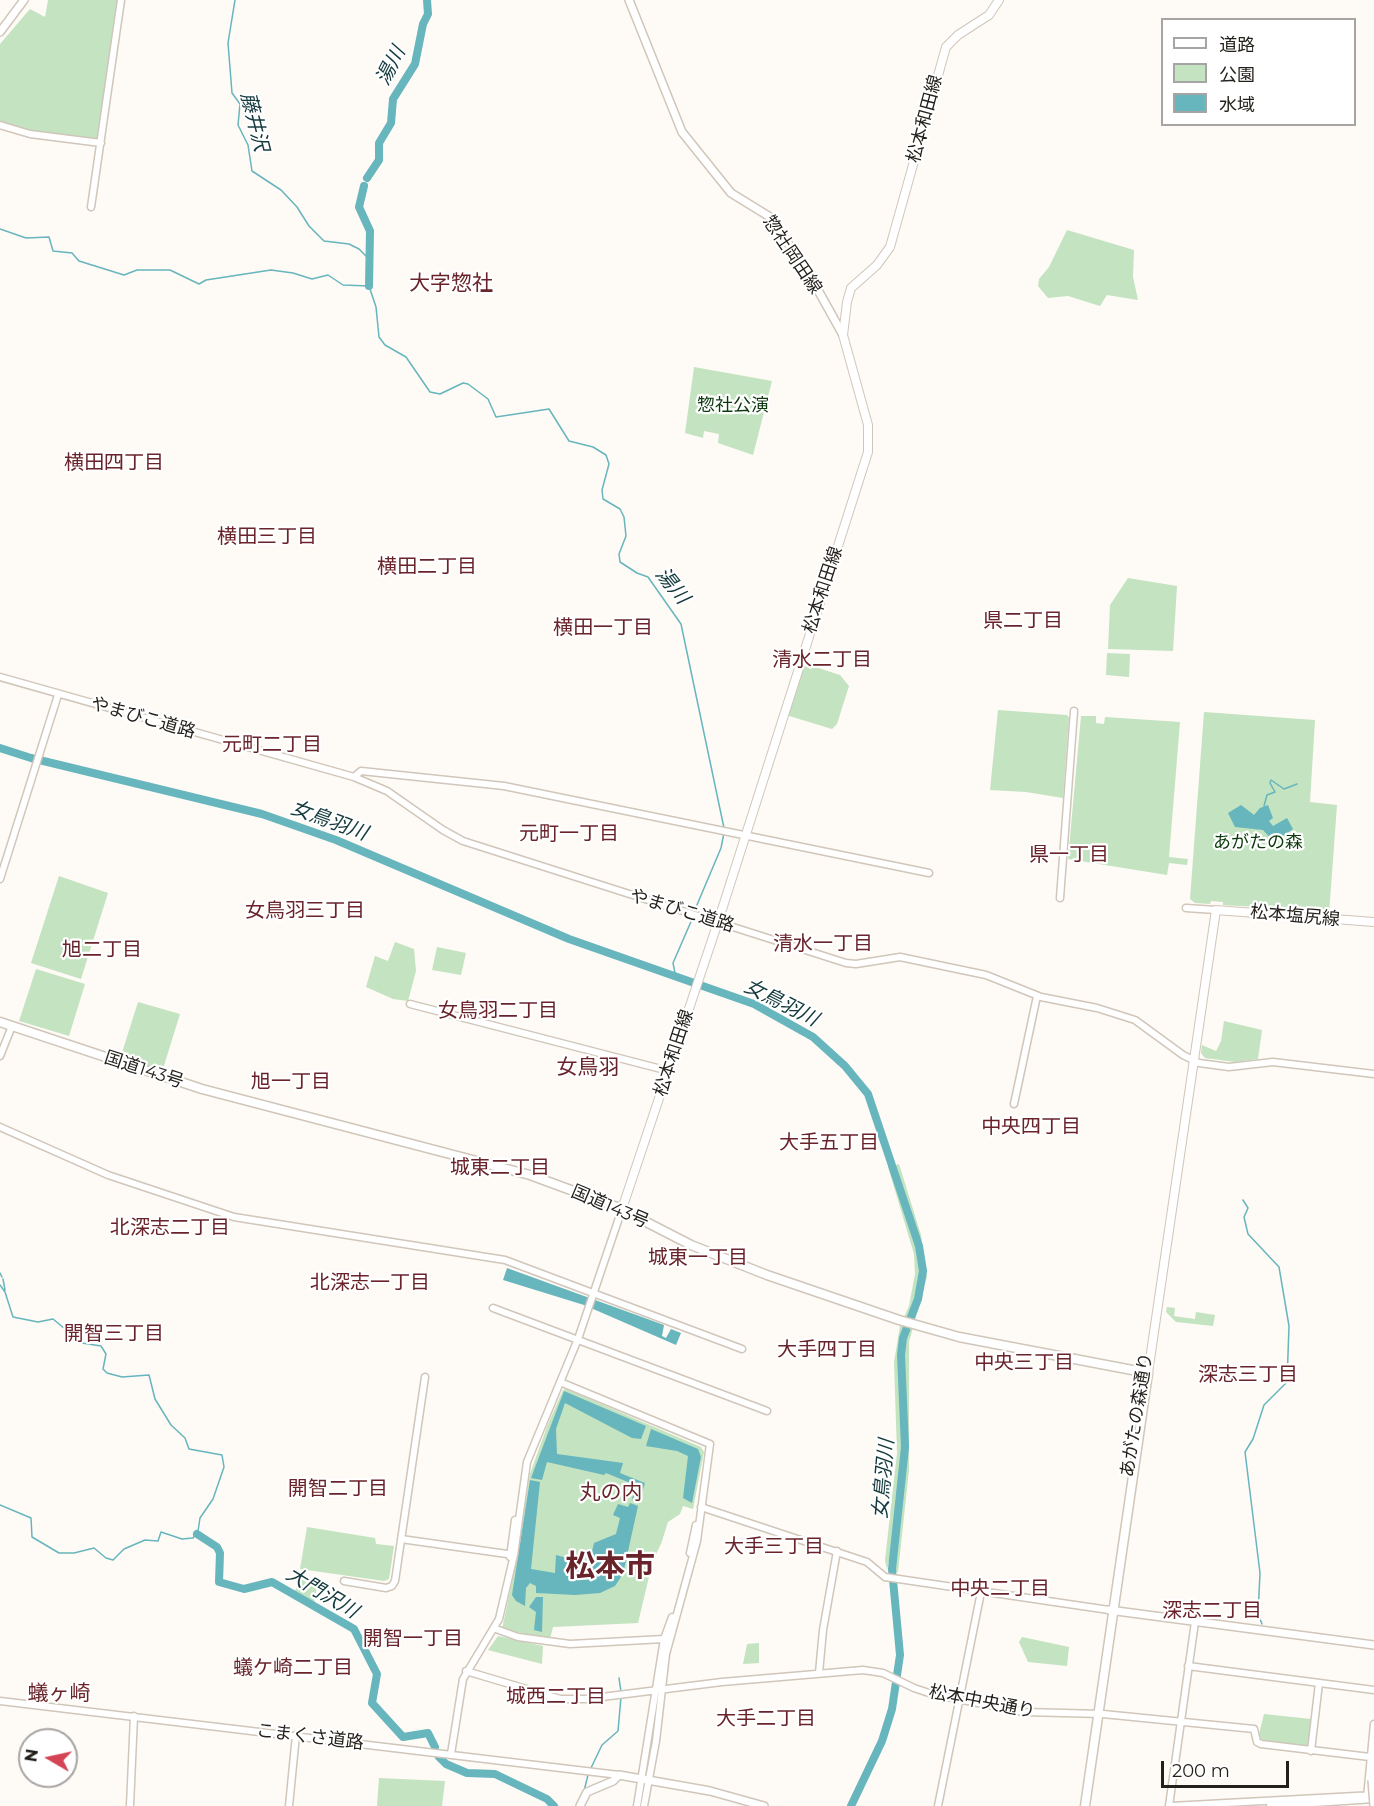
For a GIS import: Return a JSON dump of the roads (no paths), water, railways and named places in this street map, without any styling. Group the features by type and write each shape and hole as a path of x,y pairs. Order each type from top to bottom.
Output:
{"highway":[{"name":"国道143号","path":"0,1022 202,1089 507,1168 622,1209 719,1256 914,1324 959,1336 1146,1373"},
{"name":"あがたの森通り","path":"1084,1806 1146,1373"}],"main road":[{"path":"0,32 24,0"},
{"name":"惣社岡田線","path":"629,0 682,132 731,193 770,217 809,274 843,335"},
{"name":"松本和田線","path":"622,1209 718,922 869,446 867,420 843,335 846,302 851,288 877,266 890,247 946,47 958,35 989,15 999,0"},
{"name":"松本塩尻線","path":"1216,910 1374,922"},
{"name":"あがたの森通り","path":"1146,1373 1216,910"},
{"path":"1111,1610 1374,1645"},
{"path":"1372,1754 1374,1806"},
{"path":"580,1806 587,1792 613,1781 619,1775 646,1778 752,1801 764,1806"}],"street":[{"path":"91,207 121,0"},
{"path":"0,125 30,134 101,143"},
{"name":"やまびこ道路","path":"0,677 354,777 387,791 463,841 846,963 856,964 900,957 986,975 1037,996 1093,1007 1135,1020 1192,1060 1229,1067 1273,1062 1374,1074"},
{"path":"0,879 58,694"},
{"path":"1060,898 1074,711"},
{"path":"354,777 361,771 504,786 929,873"},
{"path":"1186,908 1216,910"},
{"path":"1014,1104 1037,996"},
{"path":"411,1004 669,1071"},
{"path":"0,1056 12,1026"},
{"path":"0,1127 108,1175 234,1217 505,1260 593,1295 742,1349"},
{"path":"451,1754 460,1688 466,1671 496,1629 511,1564 527,1462 578,1339 622,1209"},
{"path":"493,1308 767,1411"},
{"path":"344,1581 386,1588 392,1586 395,1581 425,1377"},
{"path":"560,1382 710,1444 697,1541 666,1654 646,1778 644,1806"},
{"path":"701,1507 867,1562 886,1577 1111,1610"},
{"path":"660,1689 664,1639 688,1563 701,1507"},
{"path":"401,1539 512,1555"},
{"path":"819,1673 823,1630 837,1551"},
{"path":"938,1806 981,1592"},
{"path":"1195,1622 1170,1806 1370,1798 1374,1724"},
{"path":"496,1629 518,1637 570,1644 664,1639"},
{"path":"1188,1666 1374,1690"},
{"name":"松本中央通り","path":"466,1671 560,1699 621,1696 660,1689 863,1670 890,1675 932,1694 1039,1715 1096,1714 1254,1729 1259,1744 1311,1751"},
{"path":"1319,1683 1311,1751 1372,1754"},
{"name":"こまくさ道路","path":"0,1701 619,1775"},
{"path":"130,1806 134,1716"},
{"path":"289,1806 296,1735"},
{"path":"637,1806 646,1778"},
{"path":"1270,1806 1357,1798"}],"water":[{"path":"1241,805 1254,815 1260,808 1268,805 1273,818 1269,821 1273,826 1287,818 1293,829 1274,842 1263,830 1235,827 1228,813"},
{"path":"507,1268 664,1325 662,1336 666,1338 671,1329 681,1333 676,1345 584,1305 503,1280"},
{"path":"564,1391 646,1426 641,1439 632,1438 565,1403 556,1429 557,1454 623,1463 620,1473 645,1483 639,1502 632,1499 635,1488 628,1482 606,1473 604,1475 547,1462 542,1480 531,1478"},
{"path":"651,1429 698,1449 701,1457 692,1503 683,1498 688,1456 677,1451 646,1446"},
{"path":"530,1480 540,1482 531,1569 555,1573 556,1555 589,1564 594,1543 616,1534 620,1518 613,1515 618,1504 628,1507 630,1503 638,1506 623,1574 615,1586 600,1593 575,1595 536,1593 536,1586 530,1583 526,1588 525,1606 516,1601 512,1595"},
{"path":"536,1597 543,1597 542,1632 534,1630 536,1612 529,1607"}],"waterway":[{"name":"藤井沢","path":"235,0 228,43 232,93 240,104 238,125 248,145 252,171 281,190 324,241 349,244 359,249 370,260"},
{"name":"湯川","path":"367,178 379,160 379,143 391,123 393,99 415,64 423,24 428,14 427,0"},
{"name":"湯川","path":"364,186 359,207 370,231 369,286"},
{"name":"湯川","path":"0,229 26,238 49,237 53,251 72,253 79,261 124,275 137,270 170,270 199,284 206,280 271,270 312,279 328,275 343,285 369,286 376,307 379,337 385,345 406,357 430,392 440,394 463,383 468,384 488,399 496,417 549,409 569,441 593,447 606,455 609,464 602,490 603,499 620,509 624,517 626,536 619,554 620,562 648,577 681,624 724,828"},
{"name":"女鳥羽川","path":"0,748 31,758 262,814 336,840 569,939 754,1004 813,1037 845,1066 868,1094 919,1246 923,1271 918,1299 903,1338 901,1355 905,1447 892,1569 900,1655 892,1709 882,1741 851,1806"},
{"path":"1264,806 1267,795 1275,792 1270,783 1271,780 1284,789 1297,784"},
{"name":"湯川","path":"694,912 721,848 724,833"},
{"name":"湯川","path":"676,978 673,963 693,917"},
{"path":"1243,1200 1248,1208 1244,1217 1248,1234 1279,1267 1289,1326 1287,1382 1264,1405 1253,1439 1245,1452 1260,1573 1258,1614 1262,1624"},
{"path":"0,1273 2,1277"},
{"name":"大門沢川","path":"3,1279 5,1290"},
{"name":"大門沢川","path":"0,1285 5,1292 13,1317 38,1322 53,1319 82,1343 101,1346 106,1354 103,1369 107,1373 122,1377 149,1375 155,1399 171,1425 185,1438 189,1449 222,1455 224,1467 213,1499 200,1518 198,1531 193,1538 182,1539 161,1532 158,1541 145,1540 124,1549 113,1560 106,1558 94,1548 74,1553 59,1553 32,1537 31,1518 0,1505"},
{"name":"大門沢川","path":"197,1534 217,1547 220,1553 219,1582 244,1589 272,1582 354,1629 377,1674 372,1703 403,1737 428,1733 435,1747"},
{"path":"619,1678 621,1692"},
{"path":"591,1768 602,1745 618,1731 621,1697"},
{"name":"大門沢川","path":"439,1757 446,1764 467,1773 495,1774 547,1799 554,1806"},
{"path":"584,1791 588,1775"}],"district":[{"name":"大字惣社","path":"451,284"},
{"name":"横田四丁目","path":"114,463"},
{"name":"横田三丁目","path":"267,537"},
{"name":"横田二丁目","path":"427,567"},
{"name":"県二丁目","path":"1023,621"},
{"name":"横田一丁目","path":"603,628"},
{"name":"清水二丁目","path":"822,660"},
{"name":"元町二丁目","path":"272,745"},
{"name":"元町一丁目","path":"569,834"},
{"name":"県一丁目","path":"1069,855"},
{"name":"女鳥羽三丁目","path":"305,911"},
{"name":"清水一丁目","path":"823,944"},
{"name":"旭二丁目","path":"102,950"},
{"name":"女鳥羽二丁目","path":"498,1011"},
{"name":"女鳥羽","path":"588,1068"},
{"name":"旭一丁目","path":"291,1082"},
{"name":"中央四丁目","path":"1031,1127"},
{"name":"大手五丁目","path":"829,1143"},
{"name":"城東二丁目","path":"500,1168"},
{"name":"北深志二丁目","path":"170,1228"},
{"name":"城東一丁目","path":"698,1258"},
{"name":"北深志一丁目","path":"370,1283"},
{"name":"開智三丁目","path":"114,1334"},
{"name":"大手四丁目","path":"827,1350"},
{"name":"中央三丁目","path":"1024,1363"},
{"name":"深志三丁目","path":"1248,1375"},
{"name":"開智二丁目","path":"338,1489"},
{"name":"丸の内","path":"611,1493"},
{"name":"大手三丁目","path":"774,1547"},
{"name":"松本市","path":"610,1567"},
{"name":"中央二丁目","path":"1000,1589"},
{"name":"深志二丁目","path":"1212,1611"},
{"name":"開智一丁目","path":"413,1639"},
{"name":"蟻ケ崎二丁目","path":"293,1668"},
{"name":"蟻ヶ崎","path":"59,1694"},
{"name":"城西二丁目","path":"556,1697"},
{"name":"大手二丁目","path":"766,1719"}],"park label":[{"name":"惣社公演","path":"733,406"},
{"name":"あがたの森","path":"1258,843"}]}
